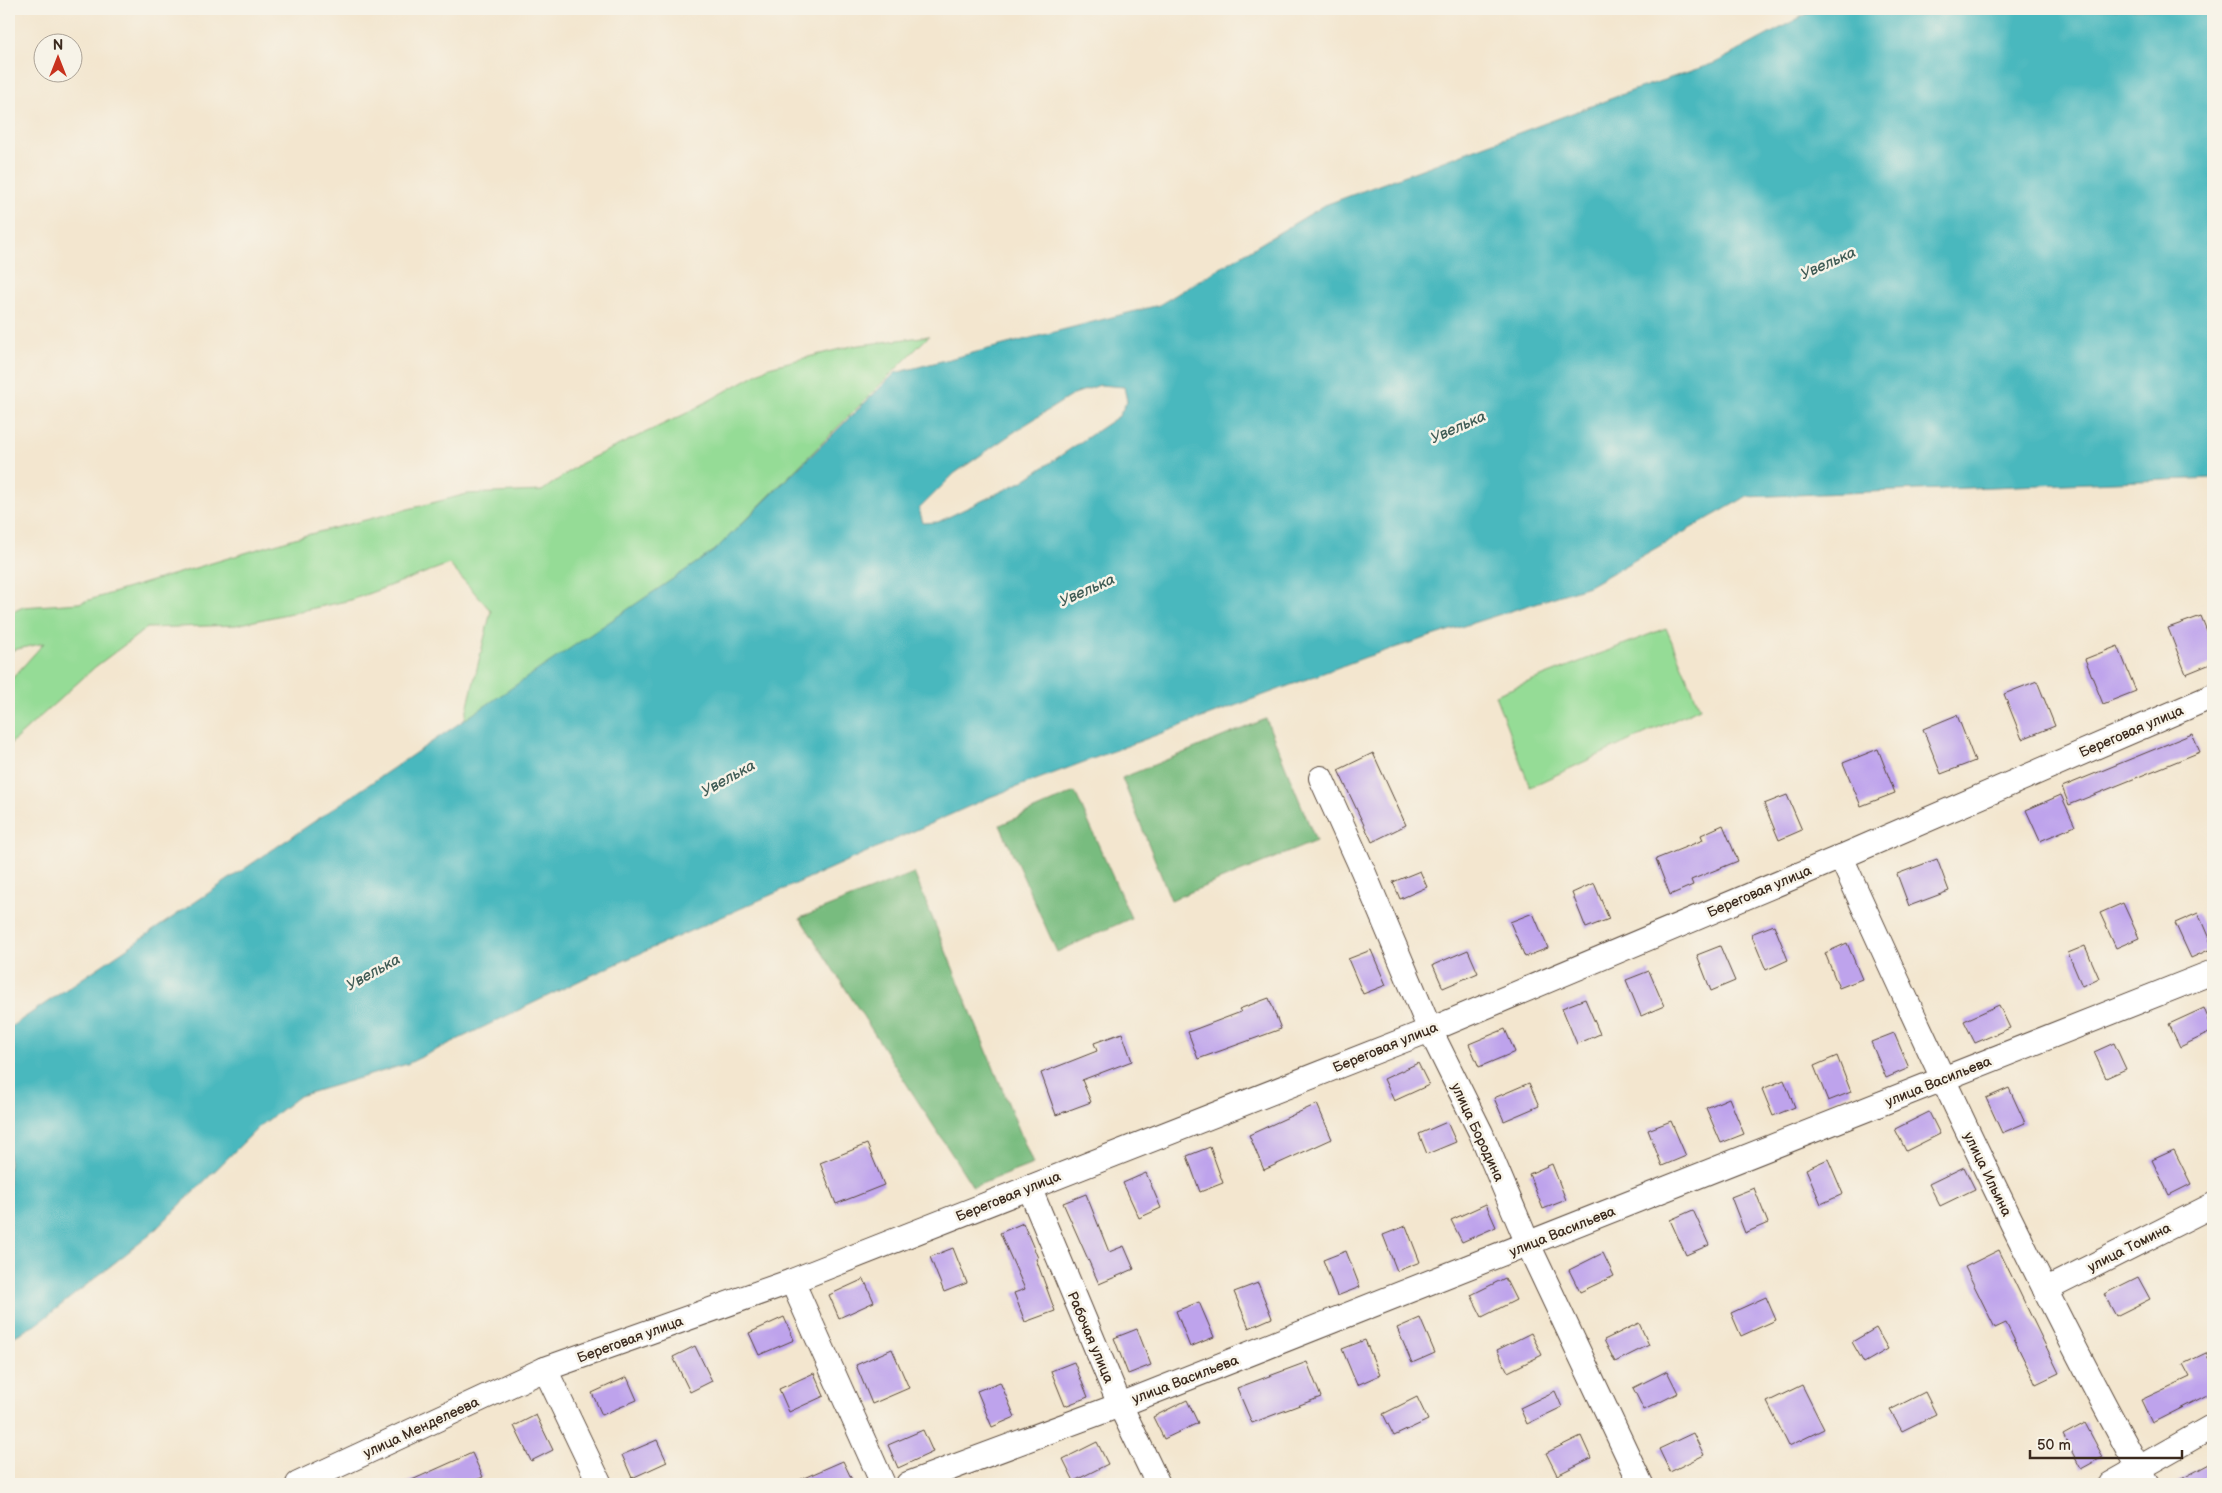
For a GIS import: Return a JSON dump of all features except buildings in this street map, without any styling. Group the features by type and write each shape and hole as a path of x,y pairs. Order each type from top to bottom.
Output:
{"street":[{"name":"Береговая улица","path":"545,1369 792,1281 1430,1030 1841,857 2213,696"},
{"name":"улица Бородина","path":"1321,778 1364,870 1430,1030 1481,1133 1528,1244 1641,1484"},
{"name":"улица Ильина","path":"1841,857 1942,1080 2045,1290 2143,1477"},
{"name":"улица Васильева","path":"908,1484 1120,1405 2213,972"},
{"name":"Рабочая улица","path":"1029,1187 1120,1405 1158,1484"},
{"name":"улица Томина","path":"2045,1290 2213,1205"},
{"path":"792,1281 883,1484"},
{"path":"545,1369 600,1484"},
{"name":"улица Менделеева","path":"298,1484 545,1369"},
{"path":"2111,1484 2143,1477 2213,1426"}],"green space":[{"path":"929,336 714,551 464,722 491,611 449,564 351,600 236,625 147,628 95,667 9,745 9,682 44,643 9,651 9,614 23,607 79,603 295,538 467,494 542,491 581,463 685,414 769,367 852,346"},
{"path":"1666,628 1700,708 1530,787 1495,695"},
{"path":"1266,719 1316,841 1171,900 1122,778"},
{"path":"1075,792 1131,918 1057,952 1000,825"},
{"path":"914,873 1033,1164 973,1187 800,918"}],"water":[{"name":"Увелька","path":"1816,9 2213,9 2213,478 1746,497 1589,586 1366,657 990,797 583,979 407,1064 299,1096 259,1127 151,1234 37,1324 9,1339 9,1028 714,551 895,373 1159,305 1325,205 1637,89 1715,63","holes":["1100,385 1124,387 1127,401 1119,416 1023,481 938,522 923,523 919,509 955,473 1020,428 1074,394"]}]}
